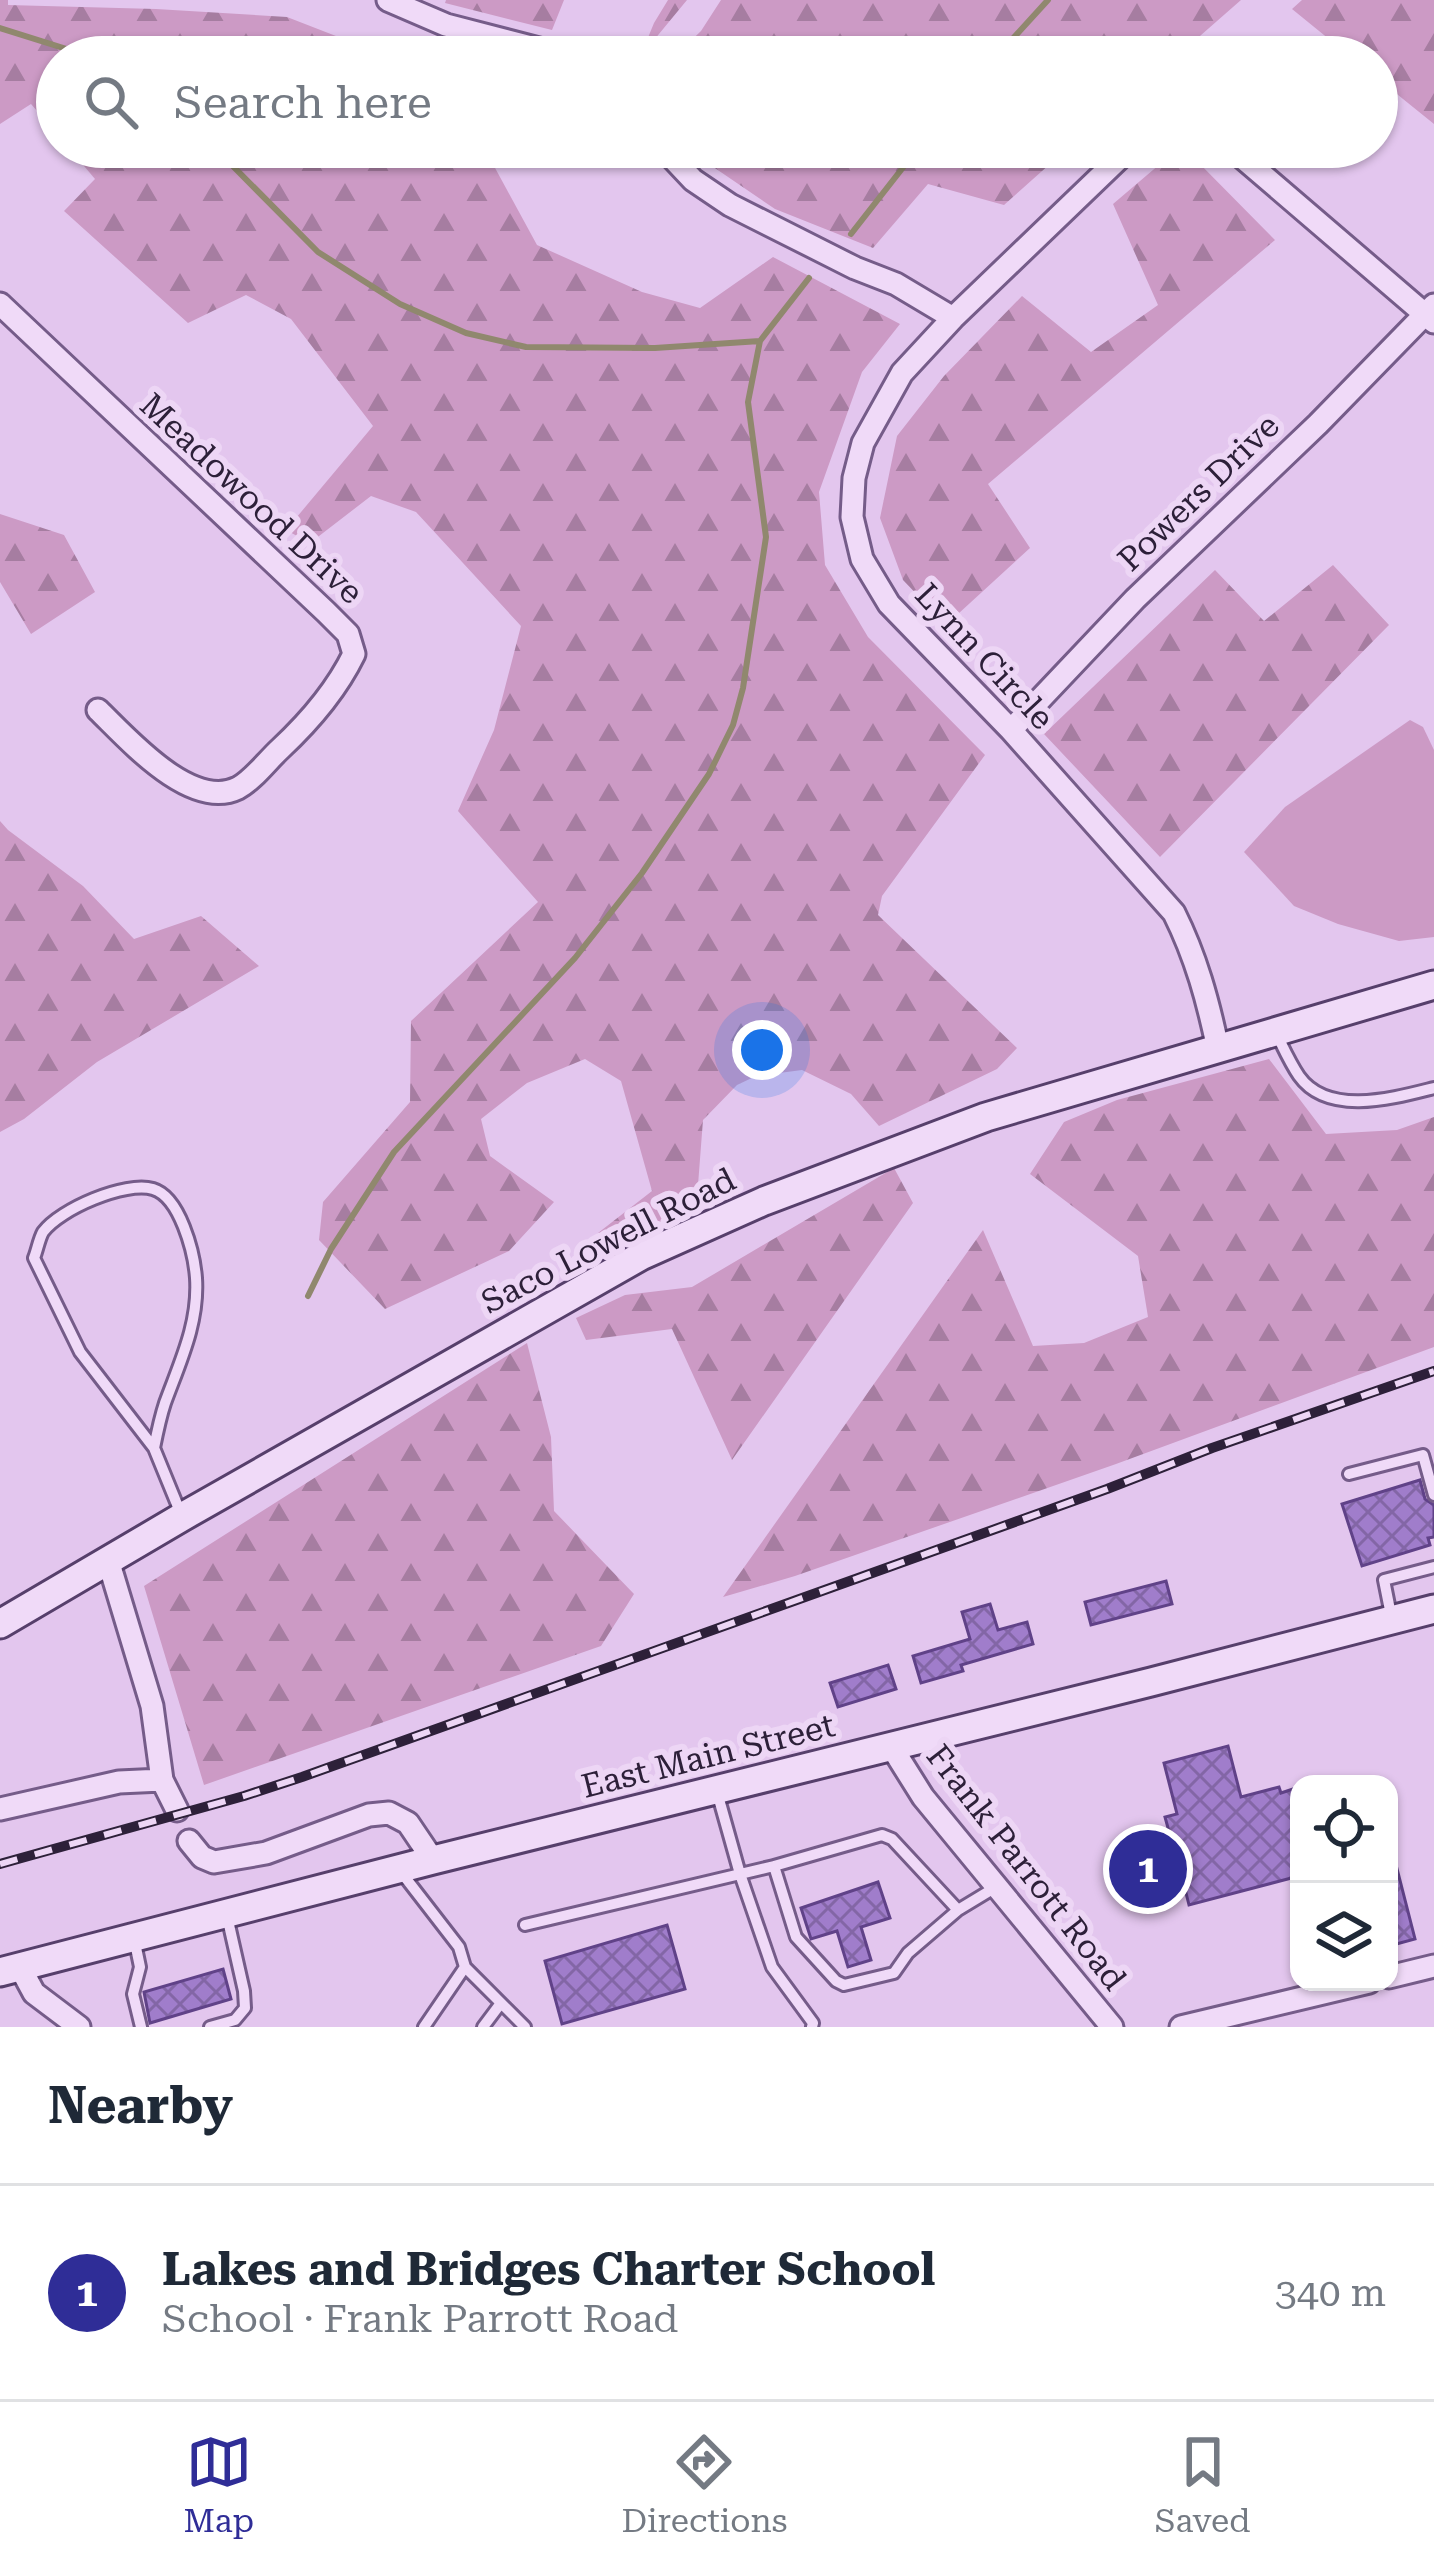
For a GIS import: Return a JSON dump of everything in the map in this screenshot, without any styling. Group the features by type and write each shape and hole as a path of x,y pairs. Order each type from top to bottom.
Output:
{"street":[{"path":"388,0 446,25 489,36"},
{"path":"682,168 730,206 896,284 953,319"},
{"name":"Lynn Circle","path":"1109,168 902,373 863,443 854,478 852,517 862,559 889,604 1174,913 1192,949 1218,1049"},
{"path":"1255,168 1431,314"},
{"name":"Meadowood Drive","path":"0,304 326,612 348,634 354,654 339,685 299,731 239,787 216,794 176,779 98,710"},
{"name":"Powers Drive","path":"1010,730 1135,599 1431,314"},
{"name":"Saco Lowell Road","path":"0,1624 641,1256 764,1201 986,1117 1434,985"},
{"path":"108,1559 152,1706 162,1780 178,1810"},
{"name":"East Main Street","path":"10,1970 1434,1609"},
{"name":"Frank Parrott Road","path":"891,1746 923,1796 1112,2027"},
{"path":"0,1809 119,1781 162,1780"},
{"path":"189,1841 202,1857 214,1862 266,1852 369,1815 389,1813 408,1823 434,1859"},
{"path":"1398,1975 1434,1966"},
{"path":"10,1970 79,2027"},
{"path":"1181,2027 1331,1991"}],"lane":[{"path":"1275,1030 1299,1077 1336,1100 1385,1100 1434,1088"},
{"path":"154,1448 188,1347 196,1276 173,1204 154,1190 124,1189 75,1207 44,1232 34,1258 80,1352 154,1448 182,1517"},
{"path":"1349,1474 1423,1455 1434,1495"},
{"path":"1392,1620 1384,1580 1433,1572"},
{"path":"716,1789 772,1967 812,2027"},
{"path":"525,1925 774,1866 882,1835 892,1839 958,1910"},
{"path":"774,1866 796,1937 844,1985 894,1973 908,1953 958,1910 997,1887"},
{"path":"399,1869 459,1947 465,1967 525,2027"},
{"path":"210,2027 235,2020 245,2008 227,1914"},
{"path":"134,1938 140,1967 133,1994 141,2027"},
{"path":"424,2027 465,1967"},
{"path":"483,2027 501,2002"}],"green space":[{"path":"0,0 8,0 8,5 287,17 336,36 36,36 36,110 31,104 0,124"},
{"path":"446,0 564,0 552,30"},
{"path":"668,0 687,0 657,36 649,36"},
{"path":"721,0 1241,0 1200,36 696,36"},
{"path":"1302,0 1434,0 1434,124 1398,95 1398,36 1325,36 1292,9"},
{"path":"86,168 495,168 537,245 642,292 700,308 773,257 900,324 862,372 819,492 825,565 868,637 985,755 882,896 878,915 1017,1048 997,1069 879,1126 851,1094 802,1070 756,1076 737,1085 703,1120 696,1211 581,1267 598,1233 652,1191 621,1081 585,1059 527,1083 481,1119 490,1156 554,1202 509,1251 385,1309 319,1240 323,1202 410,1102 411,1021 538,902 458,811 494,730 521,626 416,512 371,496 310,543 286,530 373,426 291,319 246,295 188,323 64,211 95,179"},
{"path":"715,168 1045,168 1004,205 928,184 873,248 775,209"},
{"path":"1155,168 1204,168 1275,240 988,484 1030,548 946,625 903,580 880,518 897,436 944,376 1022,296 1091,352 1158,305 1113,204"},
{"path":"0,514 64,535 95,592 31,634 0,582"},
{"path":"1333,565 1389,625 1160,857 1044,734 1215,570 1264,621"},
{"path":"1410,720 1423,727 1434,750 1434,937 1399,941 1294,906 1244,852 1285,807"},
{"path":"0,821 83,886 134,939 201,916 259,966 97,1062 0,1132"},
{"path":"1269,1059 1326,1134 1397,1130 1434,1117 1434,1347 1116,1464 723,1597 983,1230 1033,1346 1084,1343 1148,1317 1138,1256 1030,1174 1064,1122 1117,1100"},
{"path":"894,1168 913,1203 732,1460 672,1329 586,1340 576,1318 625,1295 692,1287"},
{"path":"527,1343 551,1437 554,1511 634,1594 601,1646 204,1785 144,1586"}],"building":[{"path":"1420,1480 1425,1499 1434,1505 1430,1545 1362,1566 1342,1504"},
{"path":"1166,1581 1172,1604 1091,1625 1085,1602"},
{"path":"990,1604 998,1630 1027,1622 1033,1644 961,1665 963,1671 921,1683 913,1656 970,1639 962,1612"},
{"path":"888,1665 896,1689 838,1707 830,1683"},
{"path":"1228,1746 1241,1797 1279,1787 1281,1793 1290,1790 1290,1878 1189,1905 1184,1885 1167,1889 1162,1872 1179,1868 1165,1817 1177,1814 1164,1763"},
{"path":"1398,1873 1415,1939 1398,1944"},
{"path":"878,1882 890,1918 861,1927 871,1960 848,1967 837,1931 811,1939 801,1908"},
{"path":"667,1925 685,1989 562,2024 545,1961"},
{"path":"223,1969 231,1999 150,2023 144,1992"}],"waterway":[{"path":"1015,36 1048,0"},
{"path":"0,28 36,39"},
{"path":"235,168 318,252 400,304 466,333 526,347 655,348 760,341"},
{"path":"851,234 903,168"},
{"path":"308,1296 331,1249 394,1152 575,958 642,873 709,774 733,725 743,688 766,537 748,402 760,341 809,278"}],"railway":[{"path":"0,1864 302,1777 1434,1371"}],"place":[{"name":"Lakes and Bridges Charter School","path":"1148,1869"}]}
